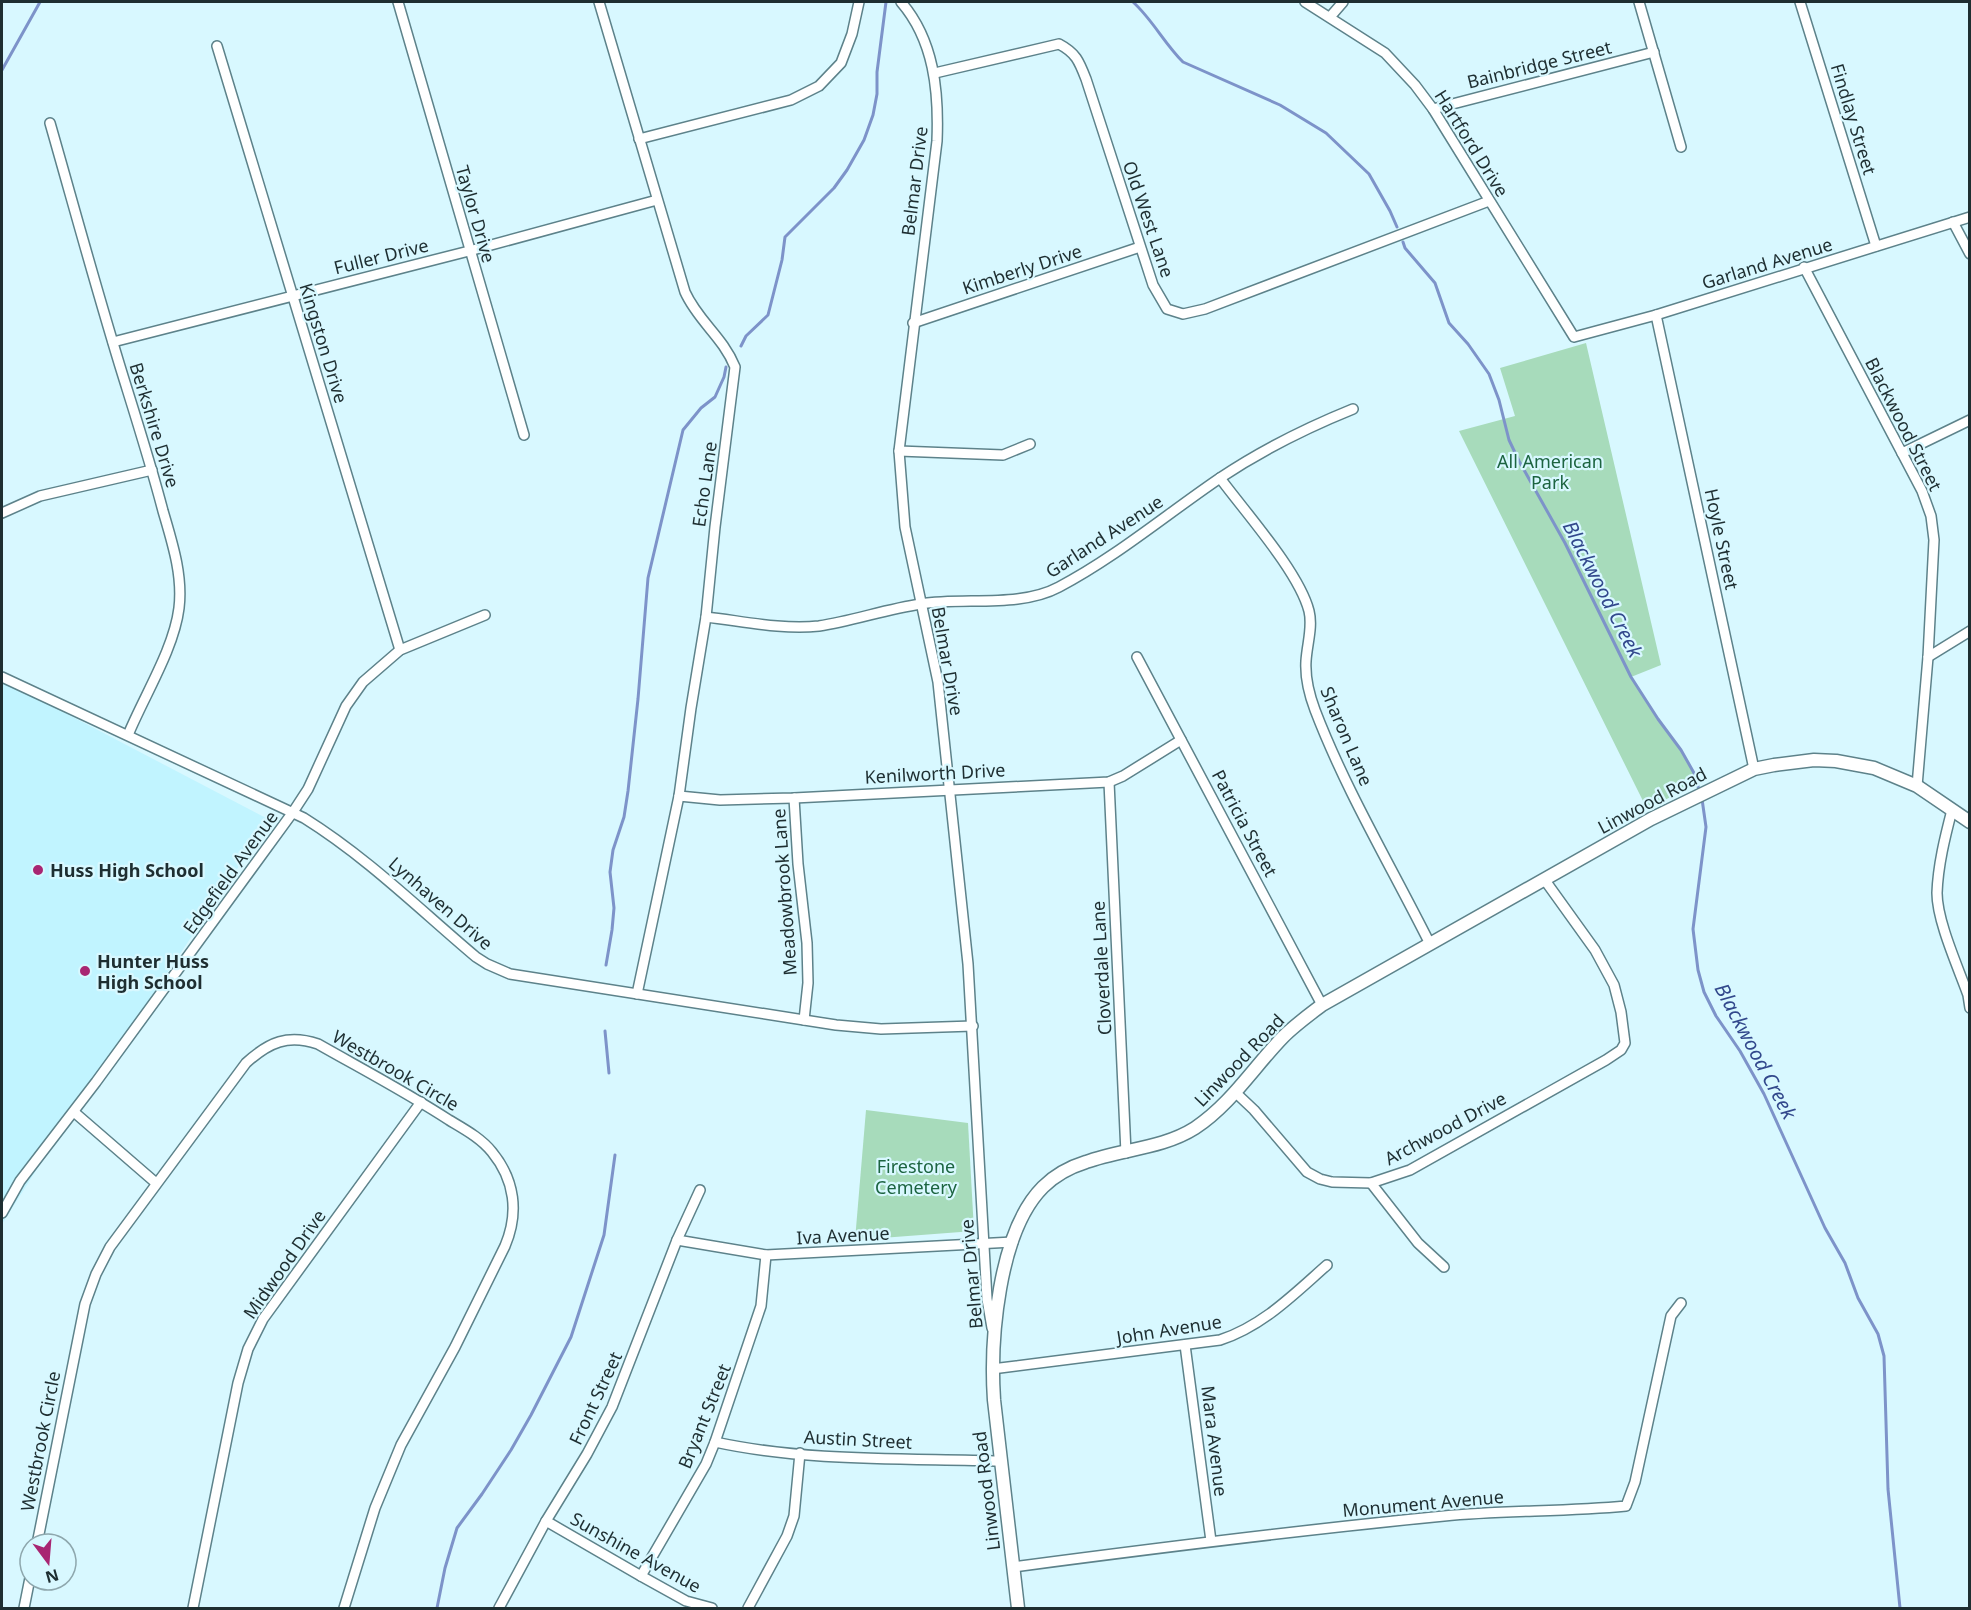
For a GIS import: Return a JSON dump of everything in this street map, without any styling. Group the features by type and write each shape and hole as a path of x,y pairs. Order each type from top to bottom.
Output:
{"main road":[{"name":"Linwood Road","path":"1018,1608 1000,1461 992,1369 993,1336 1003,1278 1013,1242 1030,1203 1057,1175 1086,1161 1172,1139 1192,1130 1214,1115 1236,1093 1284,1036 1322,1005 1544,879 1716,786 1754,769 1798,762 1836,761 1874,768 1917,786 1970,822"}],"street":[{"name":"Taylor Drive","path":"398,2 524,435"},
{"name":"Echo Lane","path":"599,2 679,277 692,309 712,329 731,356 735,367 706,616 679,796 637,994"},
{"path":"639,139 791,100 819,86 841,63 852,34 859,2"},
{"name":"Belmar Drive","path":"901,2 912,14 922,32 934,73 938,115 937,141 899,451 905,527 938,682 968,964 987,1299 993,1336"},
{"name":"Hartford Drive","path":"1305,2 1385,53 1415,85 1433,109 1574,337"},
{"path":"1330,16 1343,2"},
{"path":"1639,2 1682,147"},
{"name":"Findlay Street","path":"1800,2 1876,246"},
{"name":"Old West Lane","path":"934,73 1059,44 1071,51 1080,63 1086,79 1153,285 1167,309 1183,314 1204,309 1489,201"},
{"name":"Kingston Drive","path":"217,46 400,650"},
{"name":"Bainbridge Street","path":"1433,109 1654,51"},
{"name":"Berkshire Drive","path":"50,123 152,470 179,577 179,609 165,653 128,735"},
{"name":"Fuller Drive","path":"113,342 657,200"},
{"name":"Garland Avenue","path":"1574,337 1656,315 1970,216"},
{"path":"1953,222 1970,254"},
{"name":"Kimberly Drive","path":"913,323 1140,247"},
{"name":"Blackwood Street","path":"1804,267 1922,491 1934,529 1928,657 1917,786"},
{"name":"Hoyle Street","path":"1656,315 1754,769"},
{"name":"Garland Avenue","path":"706,616 798,627 830,624 921,604 1040,595 1058,588 1087,571 1254,456 1302,430 1353,409"},
{"path":"1902,453 1970,420"},
{"path":"899,451 1003,454 1030,444"},
{"path":"2,513 11,507 40,496 152,470"},
{"name":"Sharon Lane","path":"1220,478 1268,541 1301,593 1309,610 1311,626 1306,662 1312,702 1341,770 1430,944"},
{"name":"Edgefield Avenue","path":"2,1213 20,1180 74,1112 293,812 308,789 346,706 363,682 400,650 486,615"},
{"path":"1928,657 1970,631"},
{"name":"Patricia Street","path":"1137,657 1322,1005"},
{"name":"Lynhaven Drive","path":"2,677 293,812 331,835 381,872 450,935 487,964 510,974 804,1020 881,1029 972,1026"},
{"name":"Kenilworth Drive","path":"679,796 720,800 794,798 1109,782 1182,740"},
{"name":"Cloverdale Lane","path":"1109,782 1125,1152"},
{"name":"Meadowbrook Lane","path":"794,798 798,864 807,943 804,1020"},
{"path":"1952,810 1937,894 1940,911 1968,995 1970,1008"},
{"name":"Archwood Drive","path":"1236,1093 1254,1110 1307,1172 1332,1182 1371,1183 1410,1170 1621,1050 1625,1043 1624,1028 1612,979 1595,950 1544,879"},
{"name":"Westbrook Circle","path":"39,1532 85,1304 96,1274 111,1247 246,1063 258,1052 293,1038 318,1044 421,1102 480,1140 495,1155 512,1190 514,1203 512,1225 505,1246 455,1347 401,1445 375,1508 344,1608"},
{"name":"Midwood Drive","path":"193,1608 238,1383 248,1349 263,1319 421,1102"},
{"path":"74,1112 156,1183"},
{"path":"1371,1183 1418,1243 1444,1267"},
{"name":"Front Street","path":"499,1608 546,1521 588,1454 612,1407 677,1240 700,1191"},
{"name":"Iva Avenue","path":"677,1240 765,1255 1013,1242"},
{"name":"Bryant Street","path":"640,1576 706,1464 715,1442 761,1306 765,1255"},
{"name":"John Avenue","path":"992,1369 1220,1340 1250,1329 1327,1265"},
{"name":"Monument Avenue","path":"1013,1567 1211,1541 1447,1515 1589,1510 1626,1506 1635,1482 1671,1316 1681,1303"},
{"name":"Mara Avenue","path":"1185,1345 1211,1541"},
{"name":"Austin Street","path":"715,1442 754,1450 1000,1461"},
{"path":"748,1608 787,1536 794,1516 800,1453"},
{"name":"Sunshine Avenue","path":"546,1521 686,1601 712,1608"},
{"path":"24,1608 27,1592"}],"shaded area":[{"name":"Hunter Huss High School","path":"2,680 270,820 67,1122 2,1224"}],"green space":[{"name":"All American Park","path":"1586,343 1661,665 1631,677 1694,773 1702,781 1647,809 1459,431 1515,416 1500,368"},
{"name":"Firestone Cemetery","path":"866,1110 968,1123 974,1231 855,1240"}],"waterway":[{"path":"2,70 40,2"},
{"path":"741,346 746,336 768,315 782,260 785,237 834,188 864,140 873,115 877,94 877,72 886,2"},
{"name":"Blackwood Creek","path":"1133,2 1183,62 1280,105 1326,133 1369,174 1397,227"},
{"name":"Blackwood Creek","path":"1403,242 1405,248 1435,283 1449,323 1468,344 1489,374 1499,400 1509,440 1519,461 1565,543 1631,677 1681,750 1694,773 1700,793"},
{"path":"606,965 614,908 610,872 613,850 624,817 628,791 648,578 683,430 701,408 715,397 726,367"},
{"name":"Blackwood Creek","path":"1702,799 1706,827 1693,929 1698,970 1704,992 1716,1016 1740,1051 1764,1094 1825,1228 1845,1263 1858,1298 1878,1334 1884,1356 1888,1489 1900,1608"},
{"path":"605,1031 609,1073"},
{"path":"437,1608 445,1568 457,1528 511,1450 571,1337 604,1235 615,1155"}],"place":[{"name":"Huss High School","path":"38,870"},
{"name":"Hunter Huss High School","path":"85,971"}]}
